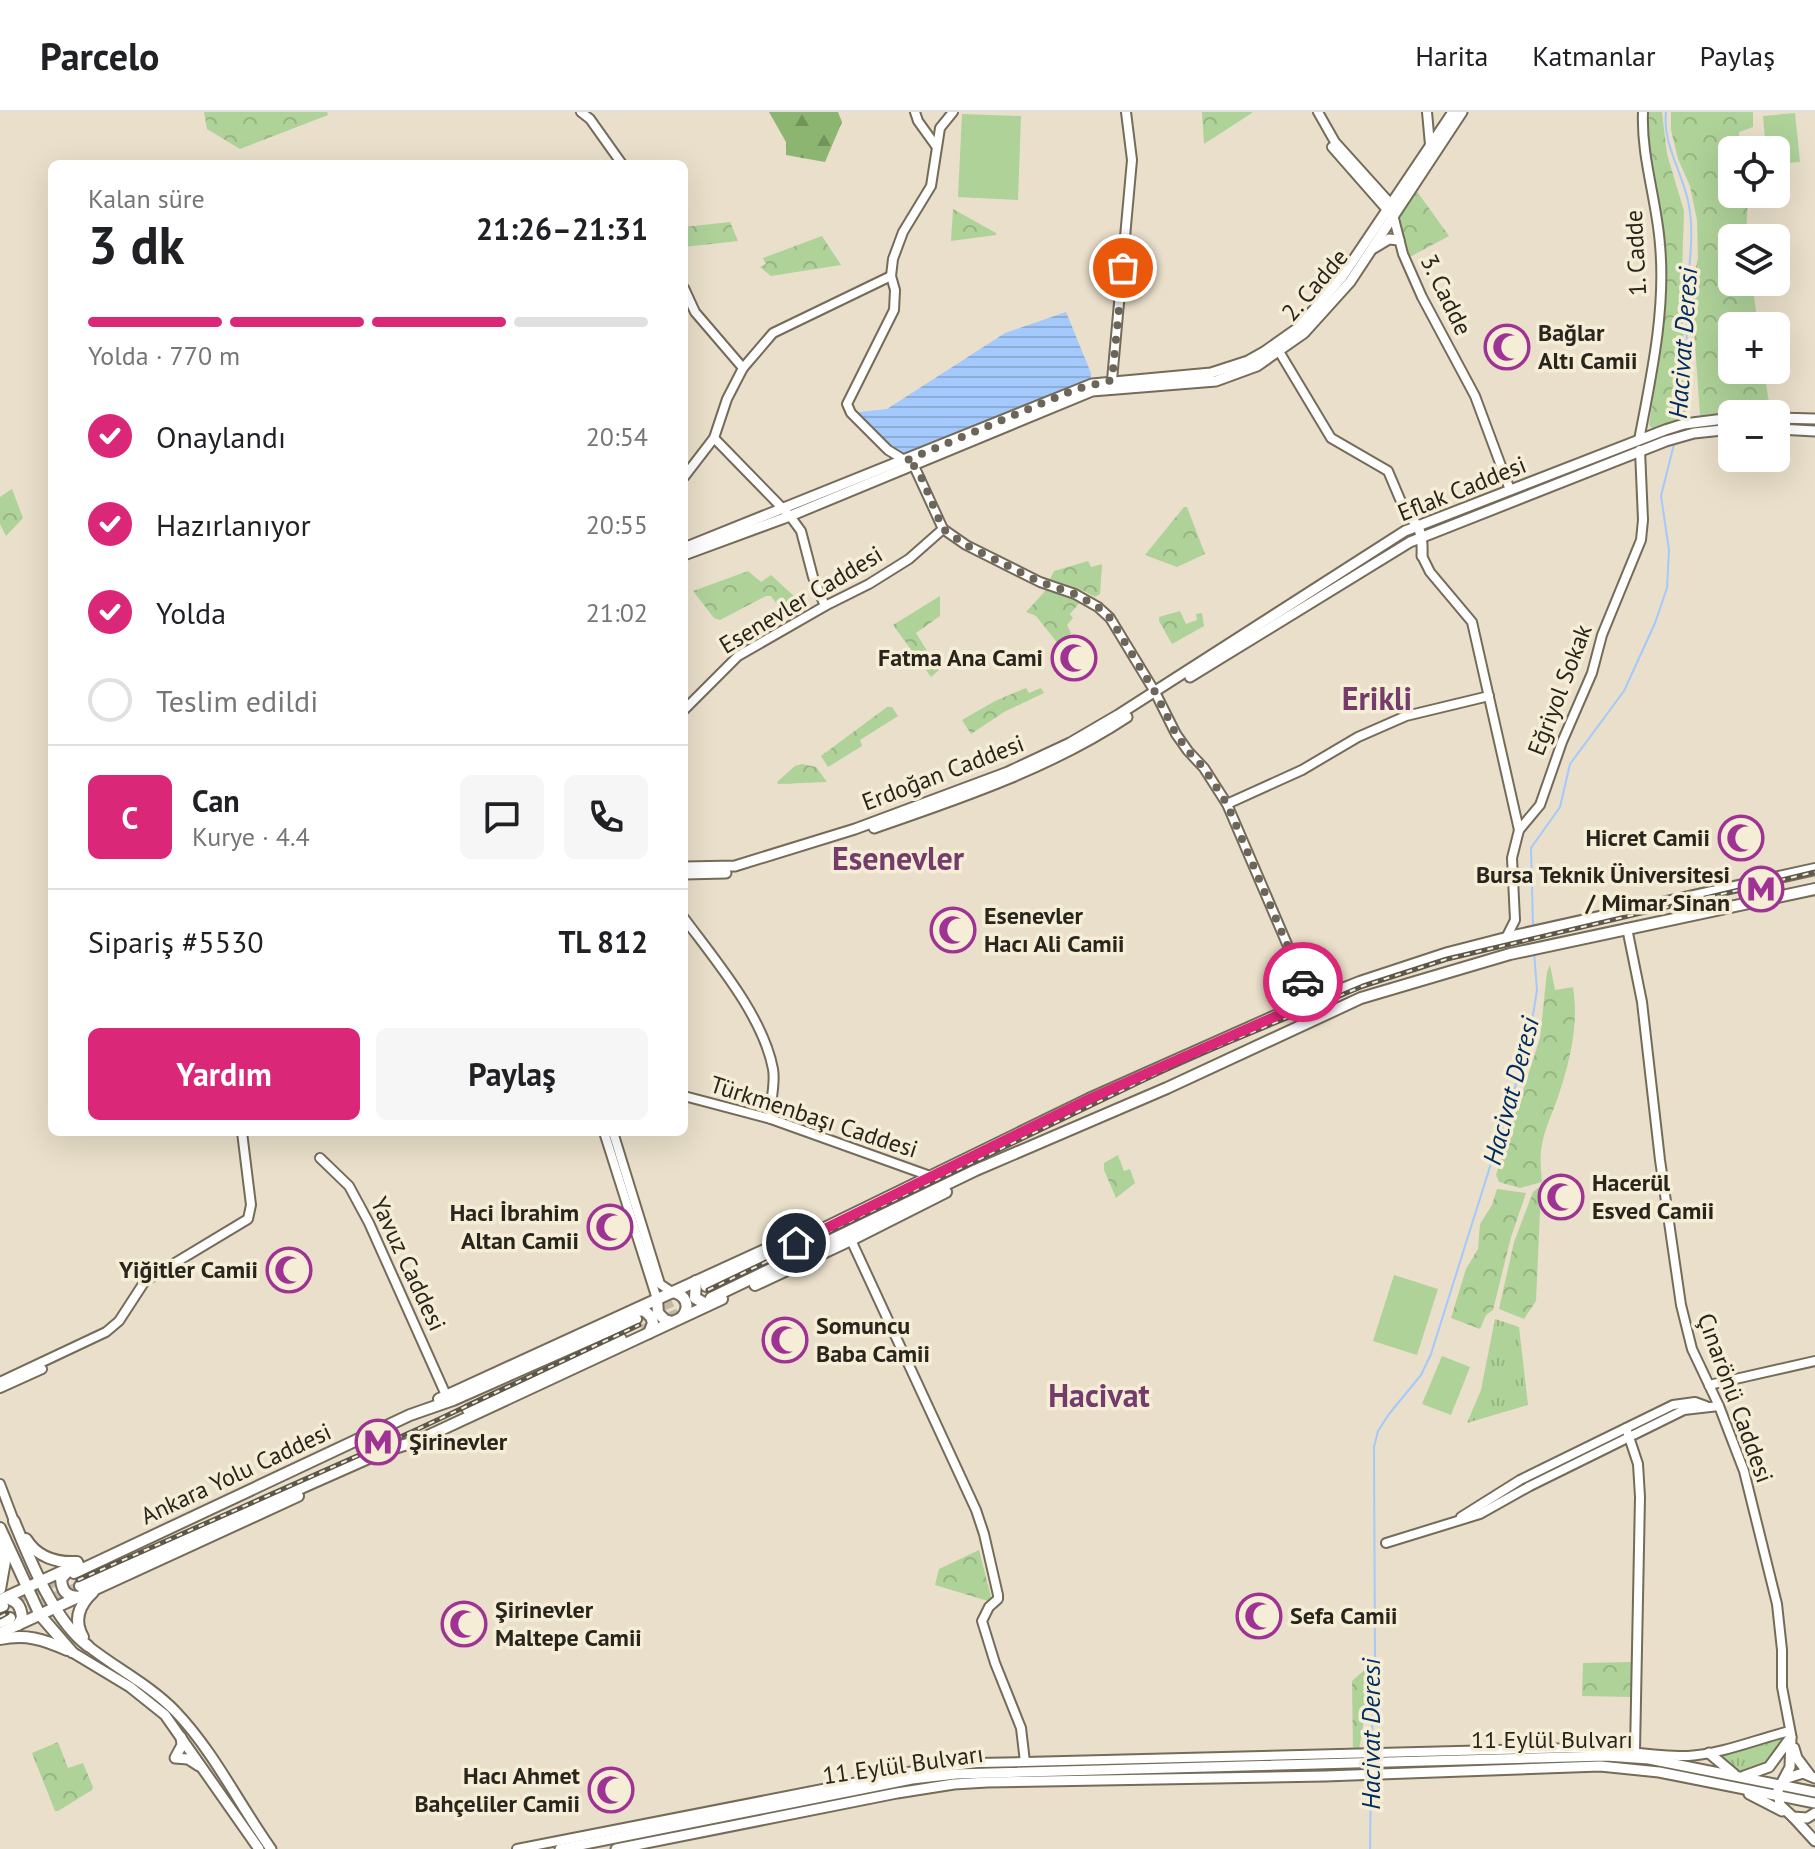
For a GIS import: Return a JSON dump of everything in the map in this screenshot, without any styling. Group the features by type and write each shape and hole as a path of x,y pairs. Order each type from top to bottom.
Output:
{"highway":[{"path":"410,1415 446,1395 636,1314 672,1292 701,1284 871,1200 918,1182 1098,1095 1332,993 1412,964 1510,937 1815,869"},
{"path":"709,1302 976,1170 1167,1088 1331,1010 1393,987 1510,954 1815,889"},
{"path":"701,1284 695,1298 709,1302 851,1240 1018,1154"},
{"path":"657,1299 659,1316 677,1320 687,1311 686,1302 682,1296 672,1292"},
{"name":"Ankara Yolu Caddesi","path":"79,1591 645,1331 677,1320 709,1302"},
{"path":"636,1314 647,1312 651,1317 653,1323 645,1331"},
{"name":"Ankara Yolu Caddesi","path":"74,1573 410,1415 453,1400 636,1314"},
{"path":"1,1600 28,1591 41,1581 83,1561 328,1450 345,1446"},
{"path":"83,1561 63,1574 61,1579 65,1593 96,1588 266,1512 381,1452"},
{"path":"14,1521 30,1546 39,1553 62,1563 83,1561"},
{"path":"14,1521 46,1595 88,1646"},
{"path":"0,1529 47,1626 72,1652"},
{"path":"0,1529 5,1561 1,1600"},
{"path":"42,1614 53,1581 83,1561"},
{"path":"88,1646 79,1631 78,1615 96,1588"},
{"path":"28,1591 46,1595"},
{"path":"9,1622 56,1608 79,1591"},
{"path":"0,1636 9,1622 22,1618 19,1605 13,1599 1,1600"},
{"path":"0,1636 33,1637 72,1652"}],"main road":[{"path":"581,112 590,119 619,160"},
{"path":"915,112 936,146"},
{"path":"953,112 940,128 931,186 903,232 893,259 894,310 847,404 851,413 875,436 909,463 943,529 966,545 1040,582 1075,594 1110,618 1183,745 1204,768 1227,804 1302,979 1312,992 1332,993"},
{"path":"1112,380 1132,160 1126,112"},
{"path":"1312,112 1330,144 1389,210"},
{"path":"1318,112 1335,142 1380,193 1389,210"},
{"path":"1427,112 1430,145"},
{"name":"2. Cadde","path":"909,463 1076,389 1112,380 1211,373 1248,361 1304,333 1325,312 1369,253 1397,194 1453,112"},
{"name":"2. Cadde","path":"688,553 1092,391 1216,381 1257,366 1298,328 1342,277 1462,112"},
{"name":"1. Cadde","path":"1643,112 1661,273 1655,360 1643,444"},
{"path":"1380,193 1397,194"},
{"name":"3. Cadde","path":"1389,210 1422,297 1475,396 1510,490"},
{"path":"1369,253 1383,241 1399,240"},
{"path":"688,472 714,438 727,399 743,368 773,333 891,276"},
{"path":"688,297 695,312 743,368"},
{"path":"688,315 695,312"},
{"path":"1277,348 1331,438 1388,471 1405,511 1419,525 1423,536 1422,556"},
{"path":"1791,418 1815,419"},
{"name":"Eflak Caddesi","path":"1156,694 1410,542 1684,424 1718,419"},
{"path":"1790,428 1815,431"},
{"name":"Eflak Caddesi","path":"1156,694 1405,531 1510,490 1643,444 1718,430"},
{"path":"714,438 801,531 813,577 825,606"},
{"name":"Eğriyol Sokak","path":"1510,937 1515,920 1512,858 1519,830 1540,805 1562,742 1592,673 1602,635 1641,540 1643,444"},
{"path":"1405,511 1405,531 1410,542 1430,572 1472,622 1519,830"},
{"name":"2. Cadde","path":"688,547 786,513"},
{"name":"Esenevler Caddesi","path":"688,706 738,656 869,584 909,559 943,529"},
{"name":"Erdoğan Caddesi","path":"688,874 737,872 864,832 1010,778 1067,752 1156,694"},
{"name":"Erdoğan Caddesi","path":"688,867 735,866 855,829 1008,772 1070,743 1156,694"},
{"path":"1227,804 1302,770 1358,737 1406,716 1489,696"},
{"path":"688,923 725,972 763,1041 773,1070 771,1119"},
{"name":"Çınarönü Caddesi","path":"1627,928 1642,1002 1678,1291 1692,1349 1719,1406 1744,1471 1777,1604 1782,1687 1791,1734"},
{"path":"1292,1009 1304,999 1302,979"},
{"name":"Türkmenbaşı Caddesi","path":"688,1097 771,1119 930,1176"},
{"path":"0,1382 106,1332 124,1313 145,1281 248,1219 251,1205 242,1136"},
{"path":"605,1136 657,1299"},
{"path":"614,1136 660,1284 672,1292"},
{"name":"Yavuz Caddesi","path":"320,1158 349,1186 356,1199 446,1395"},
{"path":"851,1240 981,1523 998,1595 982,1621 1021,1728 1025,1762"},
{"path":"0,1388 109,1337 123,1323 124,1313"},
{"path":"1709,1385 1815,1361"},
{"path":"1455,1521 1520,1480 1684,1402 1719,1406"},
{"path":"1386,1543 1480,1514 1684,1410 1707,1406"},
{"path":"1626,1428 1638,1464 1640,1509 1635,1751"},
{"path":"0,1484 14,1521"},
{"path":"88,1646 149,1688 175,1712 199,1740 271,1849"},
{"path":"72,1652 130,1687 165,1715 256,1846"},
{"path":"181,1734 182,1745 175,1758 195,1762 206,1773"},
{"path":"1382,1764 1577,1748 1686,1756 1791,1734"},
{"path":"1791,1734 1797,1758 1812,1776"},
{"path":"1737,1780 1769,1767 1791,1734"},
{"path":"1791,1734 1790,1767 1777,1797 1789,1815 1807,1818 1815,1813"},
{"path":"1709,1753 1737,1780 1789,1815 1815,1841"},
{"name":"11 Eylül Bulvarı","path":"560,1849 912,1779 956,1774 1352,1759 1382,1764 1606,1756 1649,1759 1737,1780 1777,1797 1815,1803"},
{"path":"517,1849 919,1770 977,1763 1352,1759"},
{"name":"11 Eylül Bulvarı","path":"616,1849 954,1784 1353,1775 1382,1764"},
{"path":"1782,1782 1796,1773 1812,1776"},
{"name":"11 Eylül Bulvarı","path":"1737,1780 1782,1782 1815,1792"}],"green space":[{"path":"204,112 327,112 328,115 240,149 207,129"},
{"path":"769,112 838,112 842,122 825,162 786,155 786,142"},
{"path":"1202,112 1252,112 1252,113 1204,144"},
{"path":"1647,112 1662,112 1667,154 1684,211 1681,299 1688,393 1685,419 1653,429 1649,425 1665,285"},
{"path":"1671,112 1753,112 1753,127 1739,132 1739,136 1718,136 1718,208 1747,208 1747,224 1718,224 1718,296 1754,296 1756,312 1718,312 1718,384 1766,384 1768,400 1718,400 1718,414 1700,415 1691,288 1698,258 1697,220 1690,186 1678,159 1671,130"},
{"path":"1795,113 1800,162 1790,163 1790,136 1765,136 1763,116"},
{"path":"962,114 1021,116 1018,200 958,197"},
{"path":"1416,190 1449,236 1406,259 1393,216"},
{"path":"953,209 996,233 996,235 951,241"},
{"path":"730,222 738,241 688,247 688,227"},
{"path":"822,236 841,265 771,276 760,267 766,264 763,258"},
{"path":"12,489 23,518 6,536 0,524 0,497"},
{"path":"1187,507 1205,554 1177,567 1145,555"},
{"path":"1088,561 1091,567 1102,564 1100,594 1095,597 1050,579 1054,571"},
{"path":"748,571 761,582 771,575 808,609 790,622 771,596 766,596 720,620 714,618 693,591"},
{"path":"1046,590 1081,601 1070,614 1073,618 1067,625 1071,633 1064,651 1036,616 1026,612"},
{"path":"940,596 940,616 916,633 939,670 931,677 893,625"},
{"path":"1180,611 1186,624 1197,620 1196,614 1202,613 1204,626 1172,644 1159,617"},
{"path":"1026,688 1029,693 1041,688 1044,693 1004,712 971,734 962,720"},
{"path":"887,707 892,707 898,716 860,740 862,746 828,767 821,756"},
{"path":"795,766 816,767 827,782 778,784"},
{"path":"1550,965 1555,990 1573,987 1575,1015 1572,1043 1542,1144 1542,1182 1520,1188 1499,1182 1496,1175 1540,1038"},
{"path":"1118,1155 1124,1171 1130,1169 1135,1183 1116,1198 1104,1163"},
{"path":"1497,1189 1526,1193 1511,1237 1493,1310 1486,1315 1480,1329 1451,1318 1466,1269 1478,1249 1480,1224 1492,1205"},
{"path":"1541,1189 1536,1301 1524,1319 1499,1309 1514,1242 1533,1192"},
{"path":"1394,1275 1438,1289 1417,1355 1373,1341"},
{"path":"1495,1319 1519,1327 1528,1405 1467,1423 1481,1390"},
{"path":"1442,1356 1470,1367 1451,1415 1422,1404"},
{"path":"979,1550 991,1597 988,1601 935,1585 939,1569"},
{"path":"1632,1662 1631,1697 1582,1696 1583,1663"},
{"path":"1367,1668 1359,1750 1353,1750 1352,1681"},
{"path":"1777,1739 1782,1741 1777,1754 1766,1765 1752,1771 1734,1769 1715,1756"},
{"path":"58,1742 68,1768 83,1763 93,1787 55,1811 32,1753"}],"water":[{"path":"1066,312 1091,373 1090,385 905,461 851,413 887,409 1005,333"}],"waterway":[{"name":"Hacivat Deresi","path":"1666,112 1667,134 1685,190 1691,227 1686,379 1679,422"},
{"name":"Hacivat Deresi","path":"1533,926 1531,848 1560,807 1570,764 1624,691 1655,623 1667,588 1669,550 1661,496 1674,444"},
{"name":"Hacivat Deresi","path":"1371,1752 1375,1658 1374,1447 1378,1431 1421,1375 1431,1354 1528,1046 1537,990 1534,952"},
{"name":"Hacivat Deresi","path":"1370,1849 1371,1778"}],"tunnel":[{"path":"636,1319 701,1288"},
{"path":"642,1330 709,1299"},
{"path":"7,1604 68,1575"},
{"path":"15,1615 80,1586"}],"railway":[{"path":"708,1290 1181,1062 1363,986 1447,959 1815,872"},
{"path":"78,1580 418,1429 639,1325"},
{"path":"0,1617 7,1613"}],"way so far":[{"path":"1123,268 1112,380 1076,389 905,461 914,466 922,479 943,529 966,545 1040,582 1075,594 1110,618 1155,692 1176,734 1204,768 1227,804 1303,982"}],"place":[{"name":"Bağlar Altı Camii","path":"1507,347"},
{"name":"Fatma Ana Cami","path":"1074,658"},
{"name":"Hicret Camii","path":"1741,838"},
{"name":"Bursa Teknik Üniversitesi / Mimar Sinan","path":"1761,889"},
{"name":"Esenevler Hacı Ali Camii","path":"953,930"},
{"name":"Hacerül Esved Camii","path":"1561,1197"},
{"name":"Haci İbrahim Altan Camii","path":"610,1227"},
{"name":"Yiğitler Camii","path":"289,1270"},
{"name":"Somuncu Baba Camii","path":"785,1340"},
{"name":"Şirinevler","path":"378,1442"},
{"name":"Sefa Camii","path":"1259,1616"},
{"name":"Şirinevler Maltepe Camii","path":"464,1624"},
{"name":"Hacı Ahmet Bahçeliler Camii","path":"611,1790"}],"district":[{"name":"Erikli","path":"1377,699"},
{"name":"Esenevler","path":"898,859"},
{"name":"Hacivat","path":"1099,1396"}],"route":[{"path":"796,1243 1089,1099 1292,1009 1304,999 1303,982"}]}
